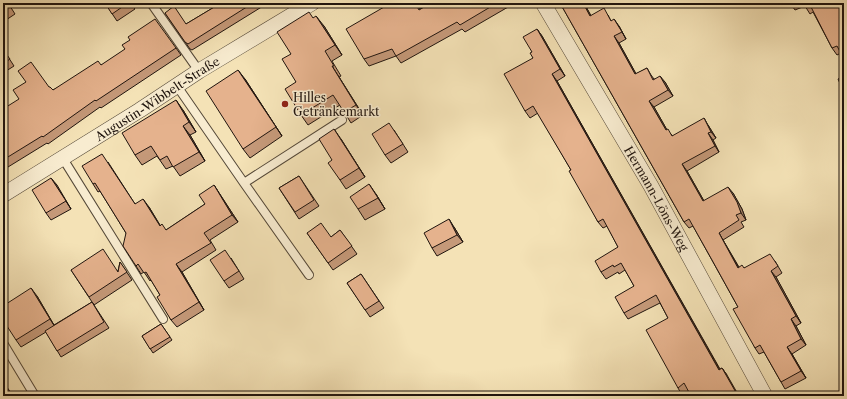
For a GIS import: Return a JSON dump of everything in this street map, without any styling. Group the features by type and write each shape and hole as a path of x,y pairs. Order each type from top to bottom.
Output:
{"street":[{"name":"Augustin-Wibbelt-Straße","path":"3,195 199,71 312,3"},
{"name":"Hermann-Löns-Weg","path":"543,3 651,186 765,396"}],"lane":[{"path":"151,3 199,71"},
{"path":"177,86 309,275"},
{"path":"244,183 342,120"},
{"path":"62,157 163,319"},
{"path":"3,343 35,396"}],"building":[{"path":"3,3 8,3 10,6 3,11"},
{"path":"105,3 128,3 112,14"},
{"path":"221,3 253,3 188,44 185,42 165,13 174,6 186,24"},
{"path":"391,3 415,3 419,10 431,3 497,3 460,25 457,22 396,56 392,49 364,59 346,29"},
{"path":"560,3 583,3 590,16 604,8 611,21 614,19 622,32 614,36 635,74 647,68 653,80 660,76 668,90 649,101 666,130 668,129 672,136 704,118 711,132 708,133 715,146 682,164 703,201 728,187 737,202 741,213 736,215 739,220 719,233 738,268 742,265 744,268 770,254 778,266 771,271 796,316 791,319 801,339 787,347 801,371 781,382 760,345 755,348 733,309 738,307 689,219 684,222"},
{"path":"803,3 844,3 844,59 837,46 832,48 810,5 806,7"},
{"path":"309,12 313,18 316,16 335,45 325,51 334,66 332,66 356,105 344,112 333,95 301,115 285,89 296,82 282,59 291,54 277,32"},
{"path":"155,19 176,48 96,101 95,100 43,137 42,136 3,160 3,109 19,99 13,90 26,82 18,71 31,62 49,87 53,90 98,61 101,65 125,49 122,45 130,40 128,37"},
{"path":"537,29 560,69 552,74 719,370 722,368 738,396 691,396 684,383 678,388 646,330 668,318 656,295 624,313 615,297 634,286 621,263 614,267 613,265 601,272 595,261 618,247 603,219 598,222 569,171 571,170 533,106 525,111 504,74 533,58 530,53 532,52 523,37"},
{"path":"3,50 10,59 3,64"},
{"path":"238,70 276,127 243,149 206,91"},
{"path":"844,76 844,93 838,79"},
{"path":"176,100 189,122 183,126 199,152 173,167 167,156 160,160 151,146 135,155 122,133"},
{"path":"389,123 403,144 385,155 372,134"},
{"path":"334,129 359,168 340,180 328,163 332,160 319,139"},
{"path":"102,154 135,204 143,199 160,226 162,224 166,230 205,204 199,195 214,185 232,215 204,233 211,243 176,264 199,302 171,320 157,297 160,295 146,272 144,273 138,264 136,266 123,246 126,233 95,183 93,184 82,166"},
{"path":"299,176 314,200 295,212 279,188"},
{"path":"51,178 66,201 46,213 32,190"},
{"path":"369,184 378,198 358,209 350,197"},
{"path":"449,219 457,235 432,248 424,233"},
{"path":"321,223 331,237 340,230 352,246 328,263 307,233"},
{"path":"103,249 118,272 120,262 127,272 89,297 71,270"},
{"path":"225,250 239,271 224,281 210,260"},
{"path":"361,274 379,301 365,310 347,283"},
{"path":"31,288 50,319 16,340 3,320 3,306"},
{"path":"92,302 104,322 57,351 45,331"},
{"path":"161,324 170,337 150,349 142,336"},
{"path":"3,382 10,396 3,396"}],"place":[{"name":"Hilles Getränkemarkt","path":"285,104"}]}
